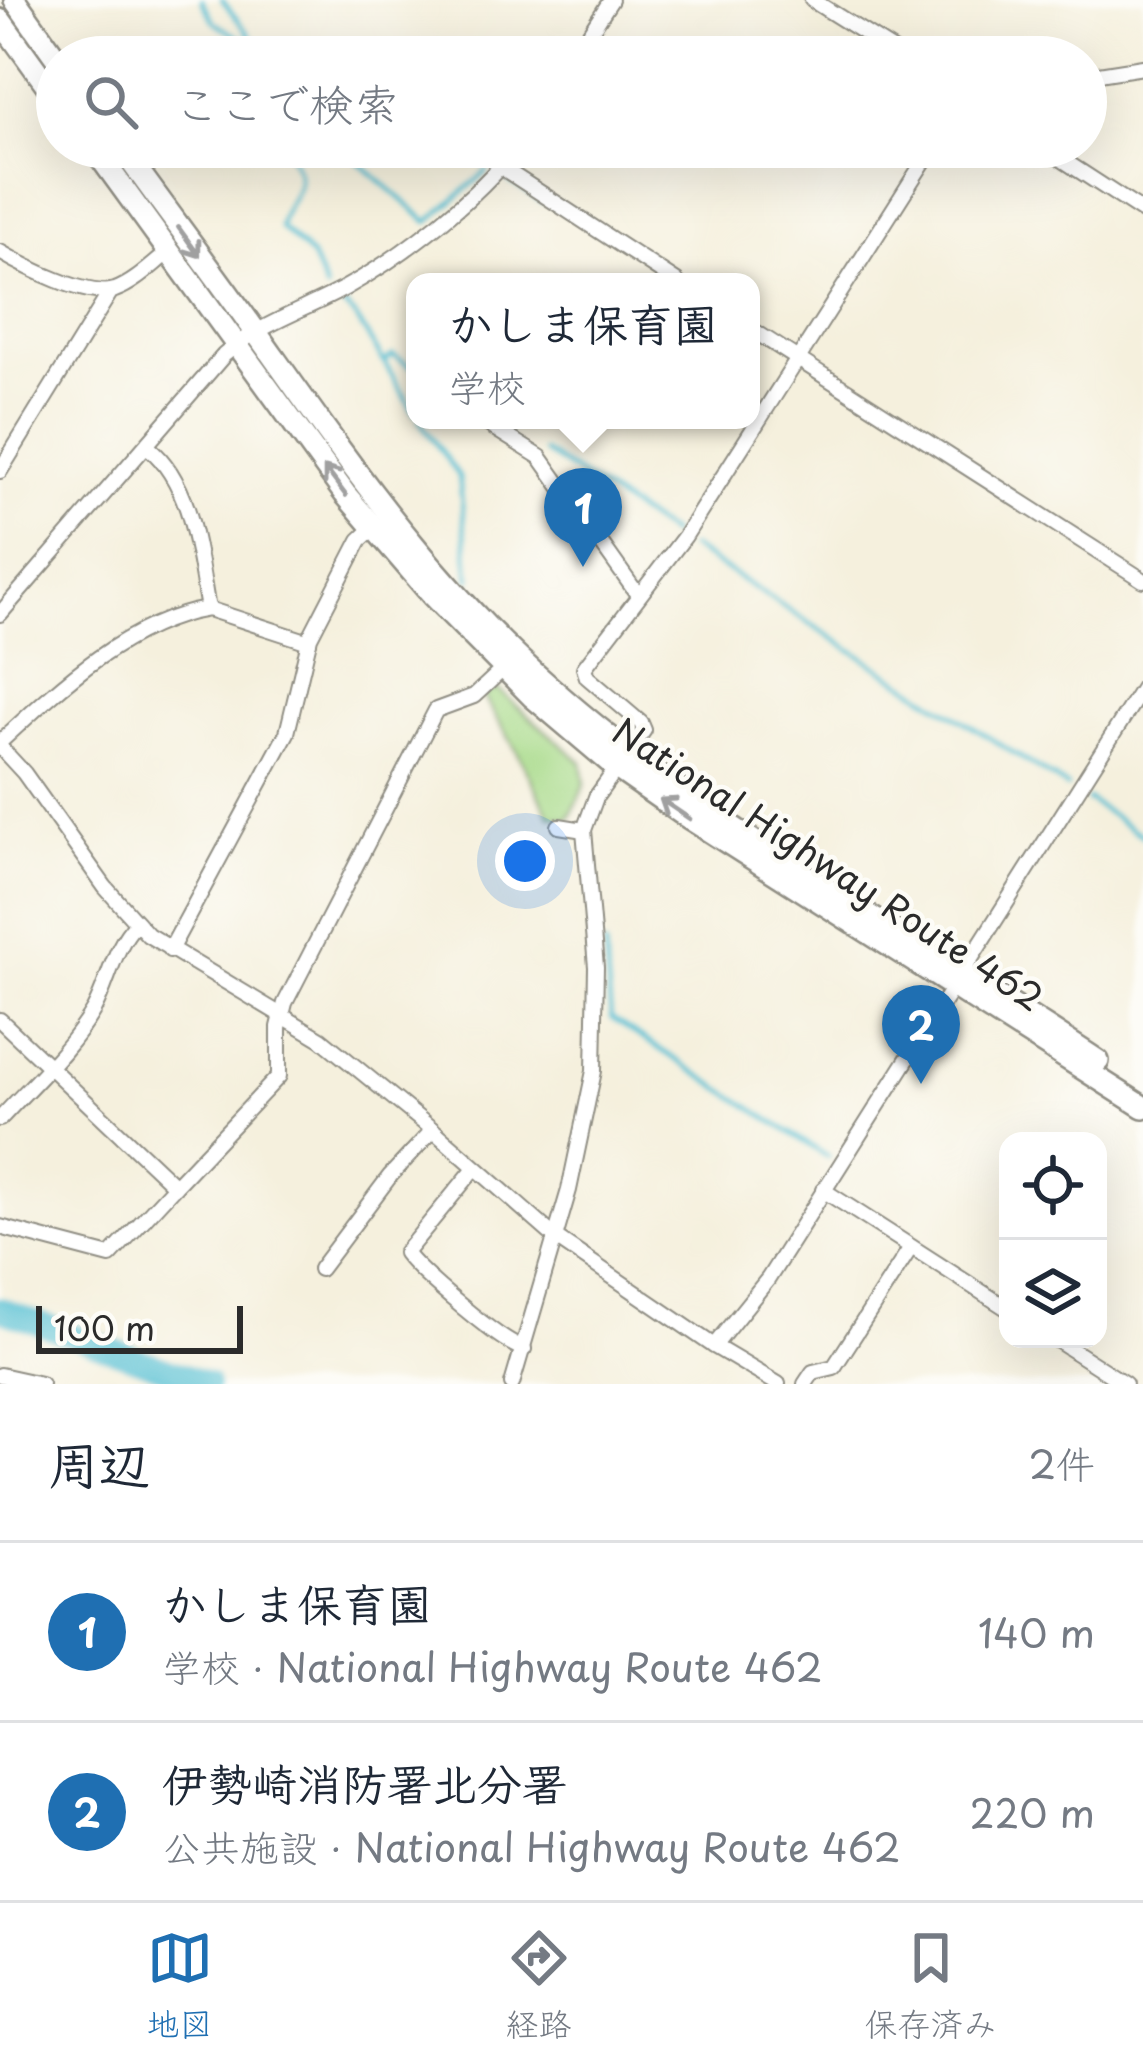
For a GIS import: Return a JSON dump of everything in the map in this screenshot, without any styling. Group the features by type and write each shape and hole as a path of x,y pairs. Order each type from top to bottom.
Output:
{"highway":[{"path":"15,0 41,36"},
{"path":"0,20 36,70"},
{"name":"National Highway Route 462","path":"108,168 170,252 246,338 381,509 448,586 624,761"},
{"name":"National Highway Route 462","path":"135,168 344,494 503,669 624,761 1143,1107"},
{"name":"National Highway Route 462","path":"957,980 1143,1091"}],"street":[{"path":"588,36 611,0"},
{"path":"812,0 869,36"},
{"path":"1107,73 1143,67"},
{"path":"0,614 148,447 206,372 246,338 355,282 500,168"},
{"path":"503,168 663,273"},
{"path":"760,416 919,168"},
{"path":"1075,168 1143,212"},
{"path":"0,252 42,275 112,291"},
{"path":"0,471 112,291 170,252"},
{"path":"760,335 1143,580"},
{"path":"495,429 540,457 638,595"},
{"path":"512,1384 584,1126 596,1042 596,967 584,830 596,797 642,737 641,722 587,677 584,668 685,536 752,429"},
{"path":"148,447 176,483 188,509 208,609"},
{"path":"170,950 286,733 309,642 360,541 374,527"},
{"path":"309,642 208,609 150,627 74,677 0,744 137,923 170,950 345,1057 556,1238 778,1384"},
{"path":"0,1227 110,1256 280,1076 282,1015 436,710 474,696 503,669"},
{"path":"714,1346 768,1279 1143,687"},
{"path":"559,826 584,830"},
{"path":"0,1119 94,1007 123,941 137,923"},
{"path":"0,1019 175,1186"},
{"path":"320,1269 390,1176 433,1130"},
{"path":"475,1168 405,1253 510,1344 524,1348"},
{"path":"823,1190 999,1303"},
{"path":"805,1384 813,1372 834,1366 911,1246"},
{"path":"1069,1348 1125,1384"},
{"path":"736,1384 746,1366"},
{"path":"0,1376 41,1384"}],"green space":[{"path":"496,688 582,762 585,785 569,819 550,816 483,696"}],"waterway":[{"path":"201,0 214,22 236,36"},
{"path":"222,0 250,36"},
{"path":"296,168 299,182 280,227 312,257 326,290"},
{"path":"365,168 428,222 487,171"},
{"path":"507,179 543,202"},
{"path":"335,298 355,316 384,362 393,355 406,363"},
{"path":"384,362 406,398"},
{"path":"425,429 459,476 470,579"},
{"path":"544,452 671,534"},
{"path":"690,547 1067,787"},
{"path":"1088,800 1143,836"},
{"path":"605,946 611,1018 828,1157"},
{"path":"0,1309 207,1384"}],"place":[{"name":"かしま保育園","path":"583,567"},
{"name":"伊勢崎消防署北分署","path":"921,1084"}]}
